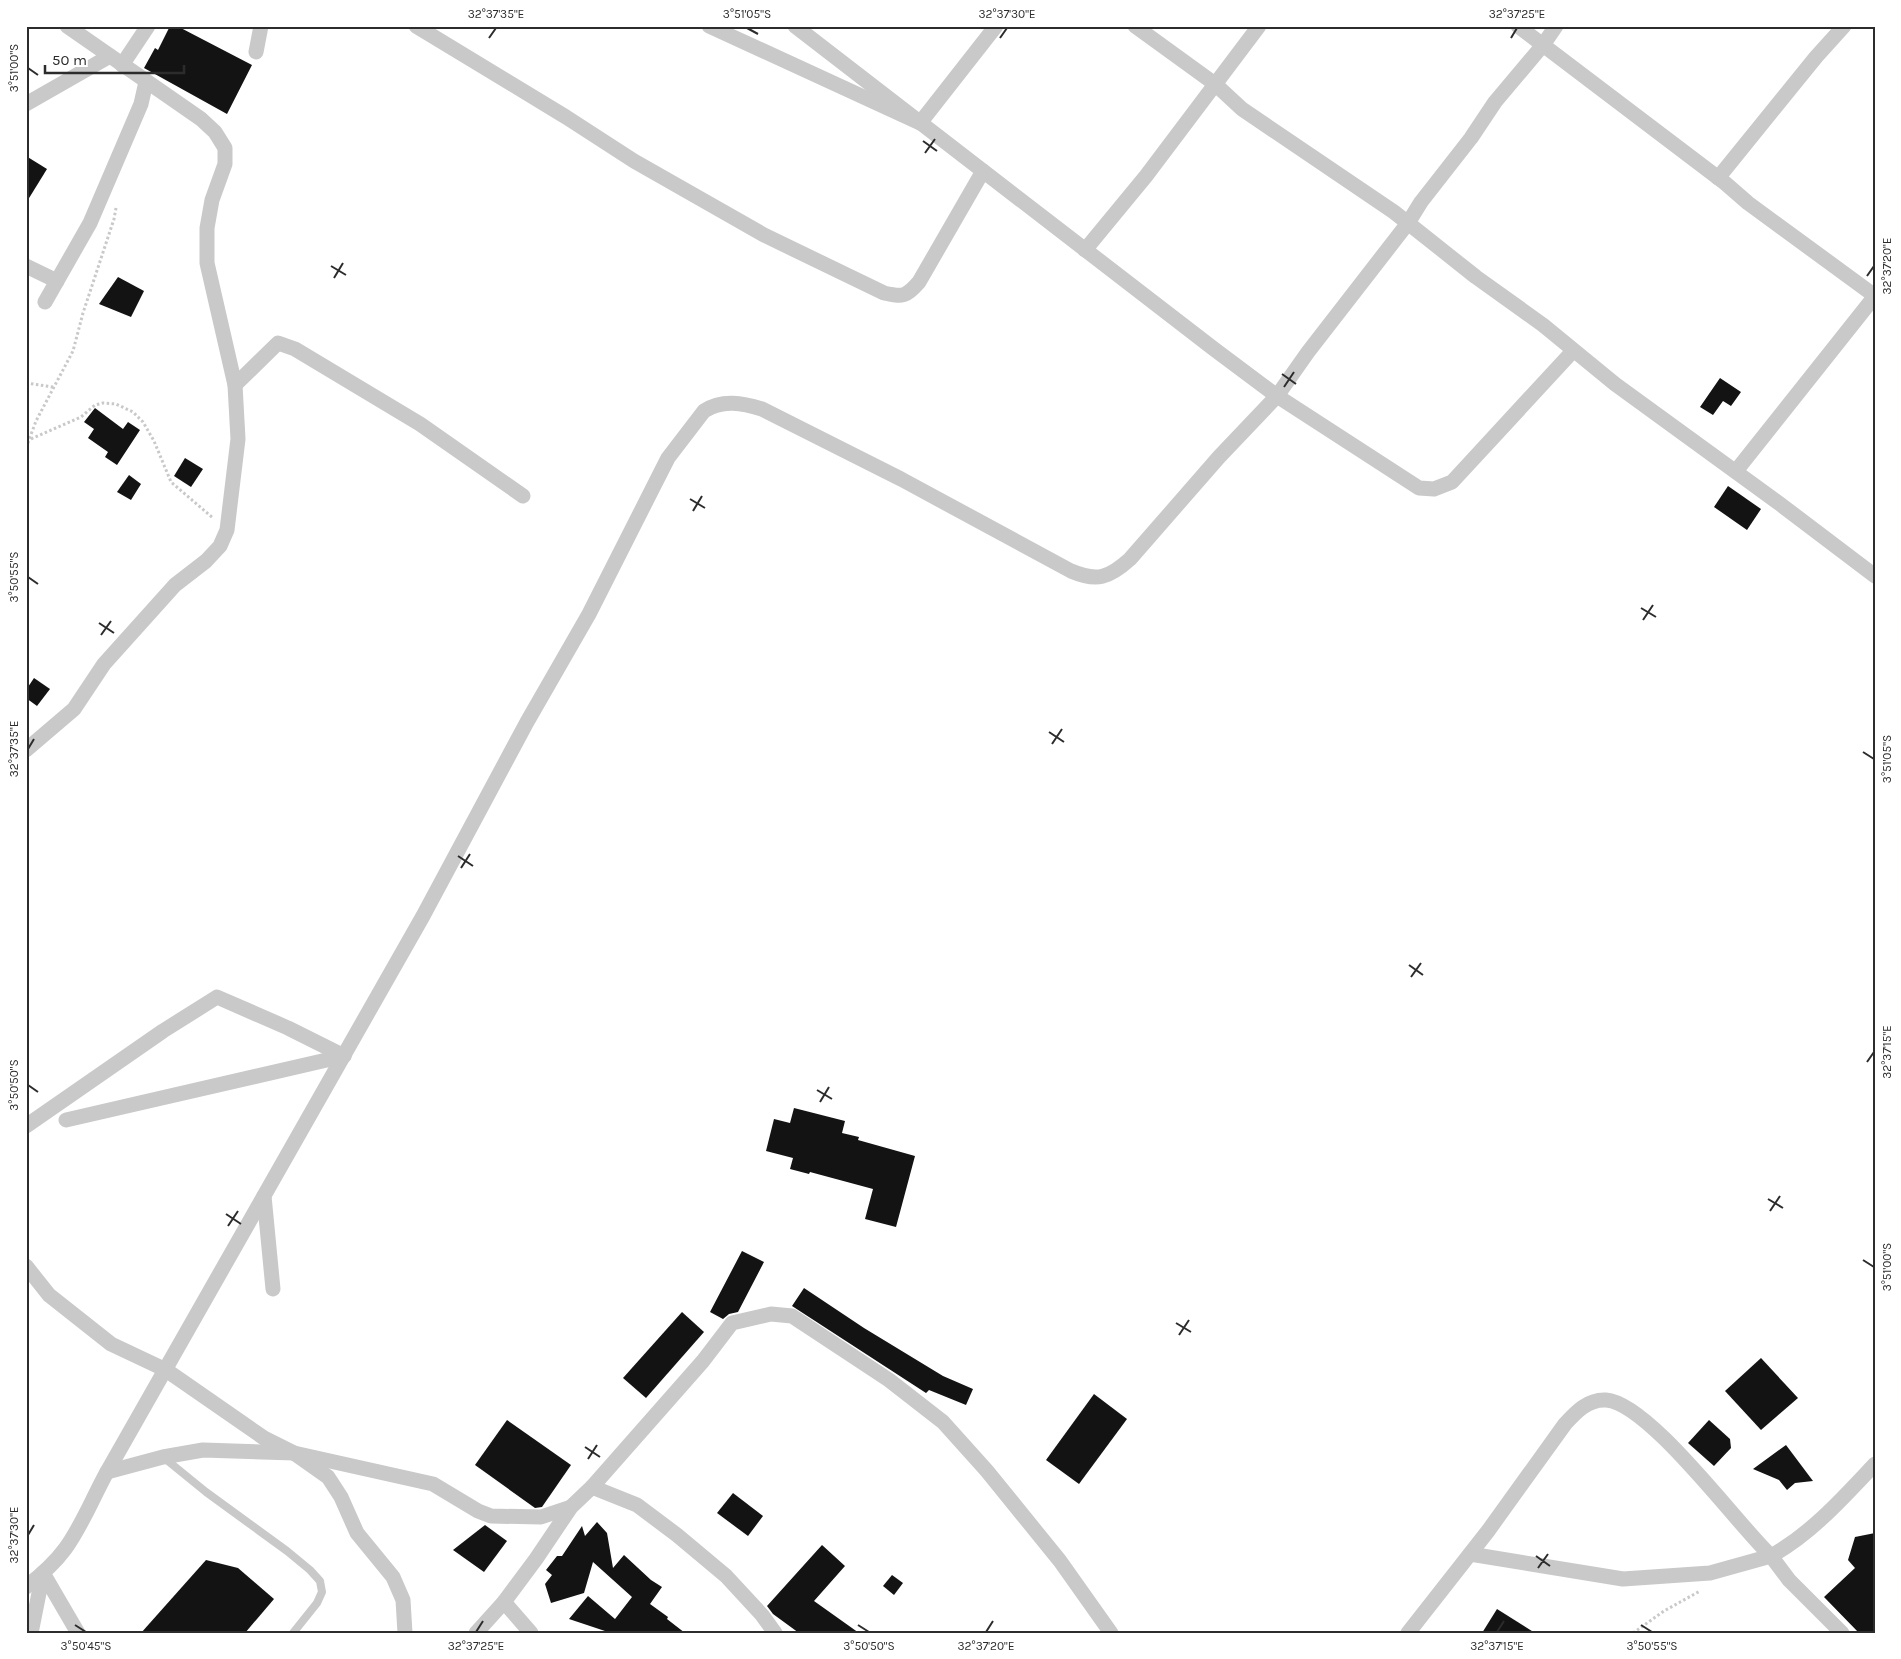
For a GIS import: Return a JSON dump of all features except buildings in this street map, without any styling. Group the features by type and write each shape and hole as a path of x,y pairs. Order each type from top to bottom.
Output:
{"street":[{"path":"26,750 74,709 104,664 175,585 206,561 220,546 227,530 238,439 235,385 207,263 207,228 212,200 226,164 225,148 215,132 201,119 67,26"},
{"path":"122,65 148,26"},
{"path":"256,52 261,26"},
{"path":"416,26 566,117 634,161 764,235 884,293 901,297 910,292 919,282 983,171"},
{"path":"710,26 920,123"},
{"path":"794,26 1277,396 1419,488 1434,489 1452,482 1573,351"},
{"path":"920,123 996,26"},
{"path":"1136,26 1215,84 1242,109 1408,223 1476,277 1543,325 1573,351 1623,389 1875,576"},
{"path":"1085,250 1146,176 1258,26"},
{"path":"1518,26 1718,178 1748,203 1875,296 1736,471"},
{"path":"26,1587 43,1573 65,1550 81,1523 107,1472 424,916 527,722 589,614 668,458 704,411 710,406 731,403 762,409 901,479 1057,564 1082,576 1092,578 1106,576 1118,570 1130,559 1219,458 1277,396 1314,344 1408,223 1421,202 1471,138 1496,102 1543,45 1556,26"},
{"path":"1718,178 1840,27"},
{"path":"26,104 110,56"},
{"path":"45,302 90,223 140,104 146,82"},
{"path":"26,266 57,281"},
{"path":"235,385 278,343 295,349 420,424 523,496"},
{"path":"26,1126 163,1031 217,997 288,1028 344,1056"},
{"path":"66,1120 344,1056"},
{"path":"264,1196 273,1289"},
{"path":"26,1266 49,1295 111,1344 166,1370 264,1438 294,1453 328,1477 341,1497 357,1533 394,1577 403,1600 405,1633"},
{"path":"476,1633 504,1602 571,1507 592,1487 703,1361 732,1324 771,1314 792,1316 889,1380 943,1422 987,1471 1060,1561 1111,1633"},
{"path":"1408,1633 1470,1554 1565,1424 1578,1410 1592,1402 1607,1400 1624,1406 1643,1419 1707,1484 1789,1580 1842,1633"},
{"path":"107,1472 203,1450 294,1453 433,1484 478,1512 491,1516 541,1517 571,1507"},
{"path":"1470,1554 1623,1579 1710,1573 1770,1556 1785,1548 1810,1528 1875,1464"},
{"path":"592,1487 637,1505 677,1535 726,1576 762,1615 775,1633"},
{"path":"31,1633 43,1573"},
{"path":"43,1573 78,1633"},
{"path":"504,1602 531,1633"}],"lane":[{"path":"163,1458 287,1551 320,1581 322,1592 317,1603 293,1633"}],"path":[{"path":"26,448 53,387 73,351 82,313 114,219 117,200"},
{"path":"26,383 53,387"},
{"path":"30,440 81,417 95,405 103,403 116,404 133,412 143,422 154,441 171,482 227,530"}]}
